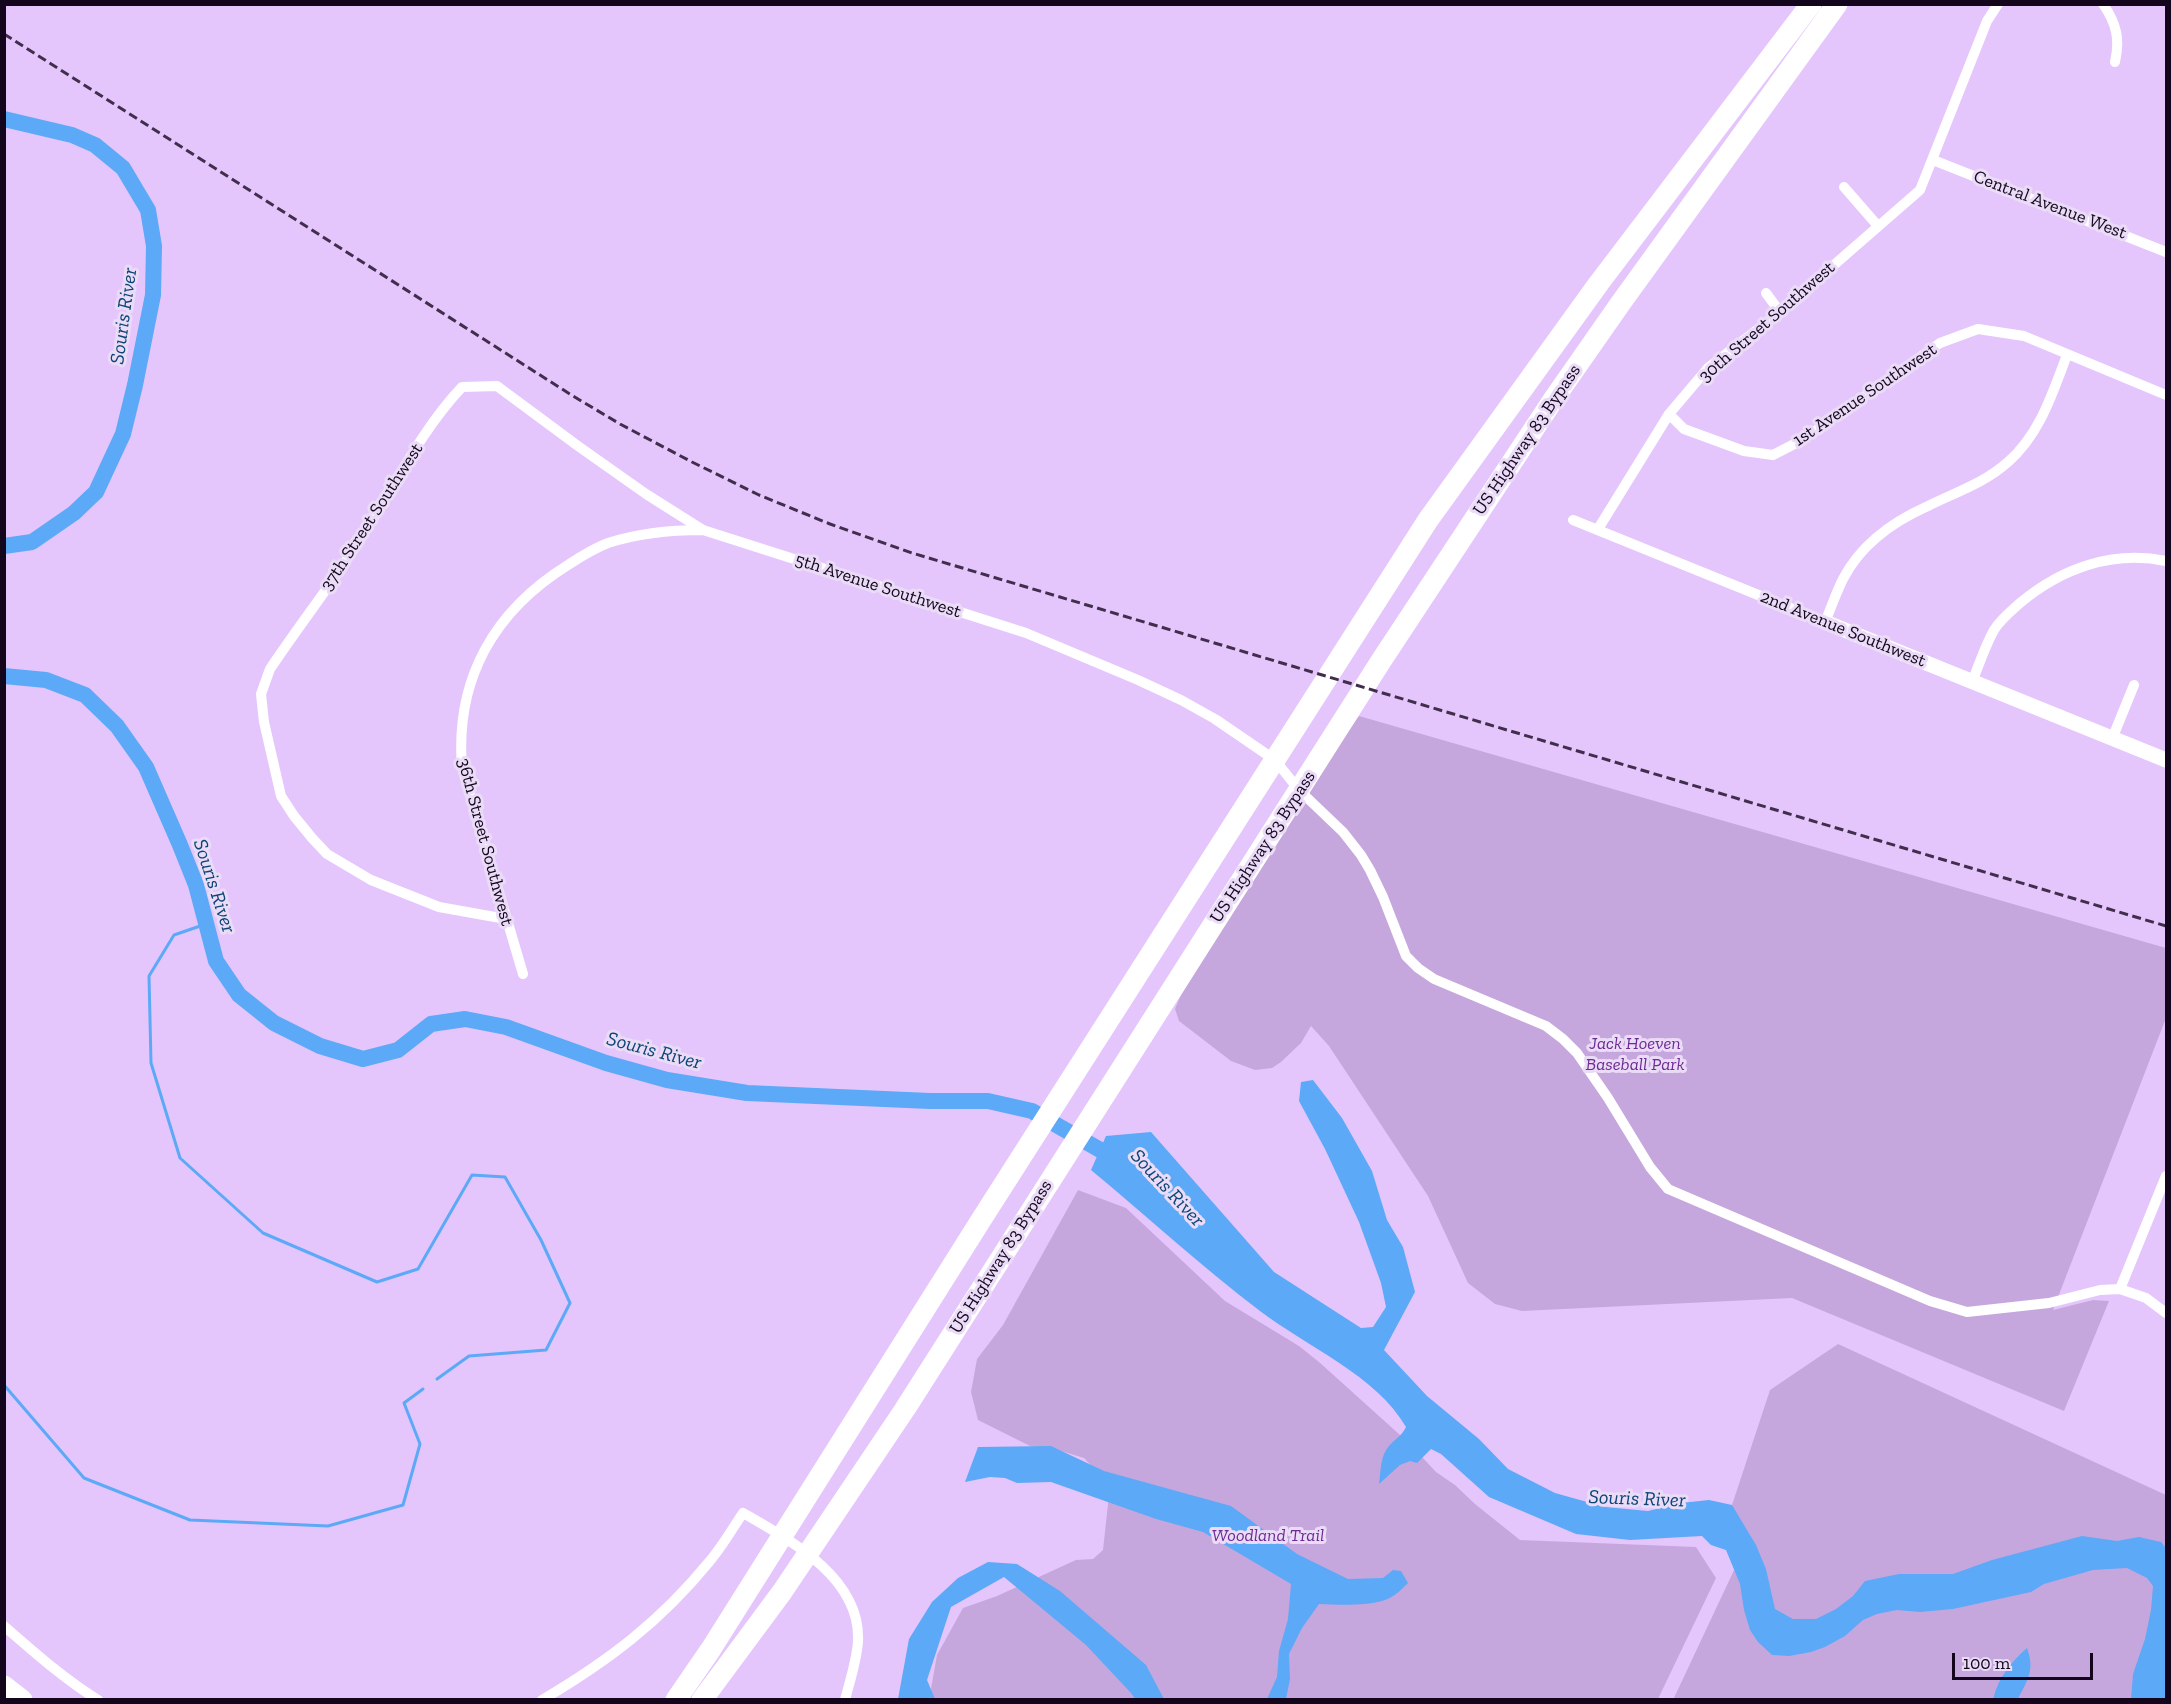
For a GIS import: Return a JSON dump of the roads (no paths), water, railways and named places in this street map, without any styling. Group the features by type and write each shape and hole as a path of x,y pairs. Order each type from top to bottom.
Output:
{"highway":[{"path":"1759,75 1769,52 1797,4"},
{"name":"US Highway 83 Bypass","path":"782,1536 1428,520 1599,283 1811,4"},
{"name":"US Highway 83 Bypass","path":"702,1700 807,1555 905,1409 1381,661 1560,391 1833,11 1847,4"},
{"path":"676,1700 782,1536"},
{"path":"4,1686 22,1700"}],"street":[{"name":"30th Street Southwest","path":"1598,529 1669,414 1708,368 1780,312 1920,190 1987,21 1998,4"},
{"path":"2103,4 2117,30 2118,47 2115,62"},
{"name":"Central Avenue West","path":"1933,160 2166,252"},
{"path":"1844,187 1878,226"},
{"path":"1766,293 1780,312"},
{"name":"1st Avenue Southwest","path":"1669,414 1684,429 1744,451 1773,455 1802,440 1940,343 1978,329 2024,336 2067,356 2166,395"},
{"path":"1825,621 1843,579 1854,561 1889,525 1974,486 2007,462 2031,437 2048,405 2067,356"},
{"name":"5th Avenue Southwest","path":"497,386 646,494 703,530 1026,633 1181,700 1215,719 1275,760 1299,790 1343,832 1361,855 1383,897 1406,956 1434,979 1546,1026 1563,1039 1577,1053 1608,1098 1650,1167 1668,1189 1935,1303 1967,1312 2049,1303 2100,1290 2120,1289"},
{"name":"37th Street Southwest","path":"497,386 462,387 448,402 393,482 374,518 270,669 261,694 264,722 281,796 294,816 327,854 371,880 439,907 506,919"},
{"name":"2nd Avenue Southwest","path":"1574,520 2166,760"},
{"name":"36th Street Southwest","path":"523,974 462,767 460,739 463,710 470,684 482,655 498,629 519,603 546,578 606,544 670,530 703,530"},
{"path":"1972,681 1995,628 2031,594 2063,574 2088,564 2118,557 2147,557 2166,561"},
{"path":"2112,739 2134,685"},
{"path":"2166,1176 2120,1289 2146,1298 2166,1313"},
{"path":"542,1700 586,1674 632,1641 668,1608 710,1562 743,1513 782,1536 831,1573 848,1593 857,1624 858,1640 856,1659 845,1700"},
{"path":"4,1626 84,1692 98,1700"}],"water":[{"path":"1313,1080 1342,1118 1372,1171 1387,1220 1403,1247 1415,1292 1384,1350 1427,1396 1479,1439 1508,1469 1555,1493 1605,1507 1648,1511 1681,1503 1709,1500 1732,1505 1756,1545 1766,1569 1775,1609 1793,1619 1816,1619 1836,1609 1853,1596 1865,1581 1899,1574 1953,1574 1992,1560 2082,1536 2117,1541 2139,1537 2161,1542 2166,1548 2166,1699 2131,1699 2133,1674 2145,1639 2153,1586 2147,1578 2127,1568 2093,1570 2044,1584 2031,1592 1953,1609 1920,1612 1897,1610 1877,1614 1863,1620 1845,1636 1825,1647 1789,1656 1772,1655 1758,1642 1750,1630 1740,1584 1726,1550 1711,1545 1702,1536 1630,1540 1576,1534 1489,1497 1441,1454 1431,1449 1417,1463 1410,1461 1400,1465 1379,1484 1384,1454 1406,1427 1393,1409 1359,1377 1278,1324 1238,1294 1091,1170 1106,1136 1151,1132 1274,1272 1361,1328 1373,1327 1386,1307 1381,1283 1359,1222 1325,1149 1299,1101 1301,1082"},
{"path":"1051,1446 1104,1471 1231,1506 1297,1554 1348,1579 1383,1578 1393,1570 1401,1571 1408,1583 1391,1597 1378,1602 1353,1605 1319,1604 1302,1628 1289,1654 1290,1679 1286,1699 1267,1699 1277,1677 1279,1651 1288,1619 1291,1584 1203,1532 1156,1519 1051,1482 1017,1483 1005,1478 990,1477 965,1482 978,1447"},
{"path":"988,1562 1017,1564 1060,1591 1146,1665 1164,1699 1135,1699 1086,1645 1004,1577 951,1607 927,1680 935,1699 898,1699 909,1639 932,1602 958,1578"},
{"path":"2027,1648 2030,1669 2018,1699 1993,1699 2006,1671"}],"waterway":[{"name":"Souris River","path":"4,119 72,135 95,145 123,168 148,210 154,246 153,295 135,385 123,434 96,492 74,513 32,542 4,546"},
{"name":"Souris River","path":"4,676 46,680 85,695 117,726 146,767 180,845 196,885 216,961 239,995 274,1023 320,1046 363,1059 398,1050 431,1024 465,1019 506,1027 606,1063 667,1080 747,1093 930,1101 988,1101 1032,1111 1102,1151 1116,1163"},
{"path":"206,924 174,935 149,976 151,1063 180,1158 263,1233 377,1282 418,1269 472,1175 505,1177 541,1240 570,1303 546,1350 469,1356 437,1379"},
{"path":"4,1385 84,1478 190,1520 328,1526 403,1505 420,1444 404,1403 423,1389"}],"railway":[{"path":"4,34 573,396 620,424 759,495 830,524 912,553 2166,926"}],"park label":[{"name":"Jack Hoeven Baseball Park","path":"1635,1054"},
{"name":"Woodland Trail","path":"1268,1536"}]}
